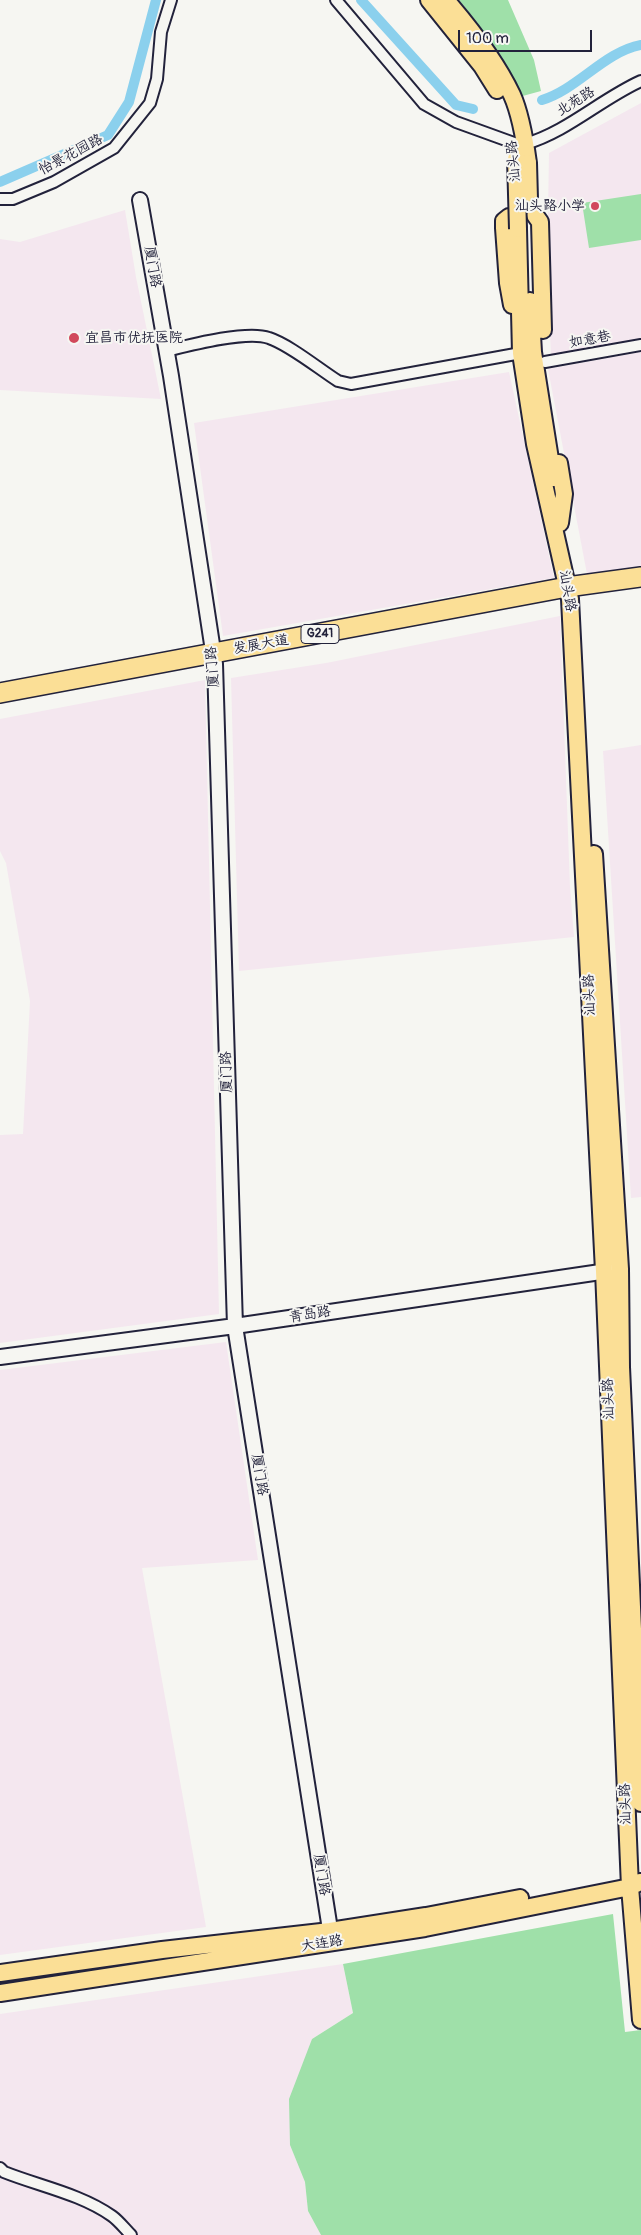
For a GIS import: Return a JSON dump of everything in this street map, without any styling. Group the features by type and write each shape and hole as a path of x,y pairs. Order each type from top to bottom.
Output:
{"highway":[{"name":"发展大道","path":"0,704 214,659 641,578"},
{"name":"发展大道","path":"573,592 641,589"},
{"name":"发展大道","path":"0,693 214,659"}],"main road":[{"name":"汕头路","path":"430,0 482,66 501,97 520,143"},
{"name":"汕头路","path":"446,0 464,20 492,60 513,96 522,161 523,222 520,353 535,444 573,592"},
{"name":"汕头路","path":"523,222 533,352 573,592 612,1270 641,2020"},
{"path":"523,222 540,222 545,362 564,494 560,522"},
{"name":"汕头路","path":"612,1270 622,1377 641,1803"},
{"name":"大连路","path":"0,1993 331,1937 426,1916 635,1879"},
{"name":"大连路","path":"0,1973 162,1950 331,1937"}],"street":[{"name":"怡景花园路","path":"0,199 13,199 54,182 114,148 150,103 157,79 161,32 171,0"},
{"path":"336,0 424,104 456,122 520,143"},
{"name":"北苑路","path":"520,143 545,138 617,93 641,81"},
{"name":"厦门路","path":"140,200 166,351 214,659 235,1326 331,1937"},
{"path":"166,351 209,340 253,336 268,337 338,381 351,384 520,353"},
{"name":"如意巷","path":"545,362 641,345"},
{"name":"青岛路","path":"0,1357 235,1326 612,1270"},
{"path":"0,2168 4,2172 42,2187 78,2198 113,2216 131,2235"}],"shaded area":[{"name":"汕头路小学","path":"641,103 641,339 551,355 547,275 549,153"},
{"name":"宜昌市优抚医院","path":"125,210 136,277 161,399 0,390 0,239 20,242"},
{"path":"641,352 641,566 587,574 548,369"},
{"path":"509,372 554,578 223,636 194,423"},
{"path":"560,616 570,887 574,937 239,971 231,678 326,663"},
{"path":"205,680 219,1314 0,1343 0,1135 23,1134 30,1001 6,863 0,851 0,719"},
{"path":"641,745 641,1197 631,1198 603,751"},
{"path":"226,1342 258,1560 142,1568 206,1927 0,1955 0,1370"},
{"path":"343,1964 353,2013 312,2039 290,2145 305,2182 308,2211 321,2235 0,2235 0,2014"}],"green space":[{"path":"459,0 508,0 534,60 541,91 519,97 493,46"},
{"path":"641,194 641,240 589,248 582,203"},
{"path":"613,1914 625,2032 641,2030 641,2235 321,2235 308,2211 305,2182 290,2145 289,2099 312,2039 353,2013 343,1964"}],"waterway":[{"path":"0,182 108,135 129,102 156,0"},
{"path":"361,0 456,105 473,109"},
{"path":"542,100 567,88 615,55 641,45"}],"place":[{"name":"汕头路小学","path":"595,206"},
{"name":"宜昌市优抚医院","path":"74,338"}]}
